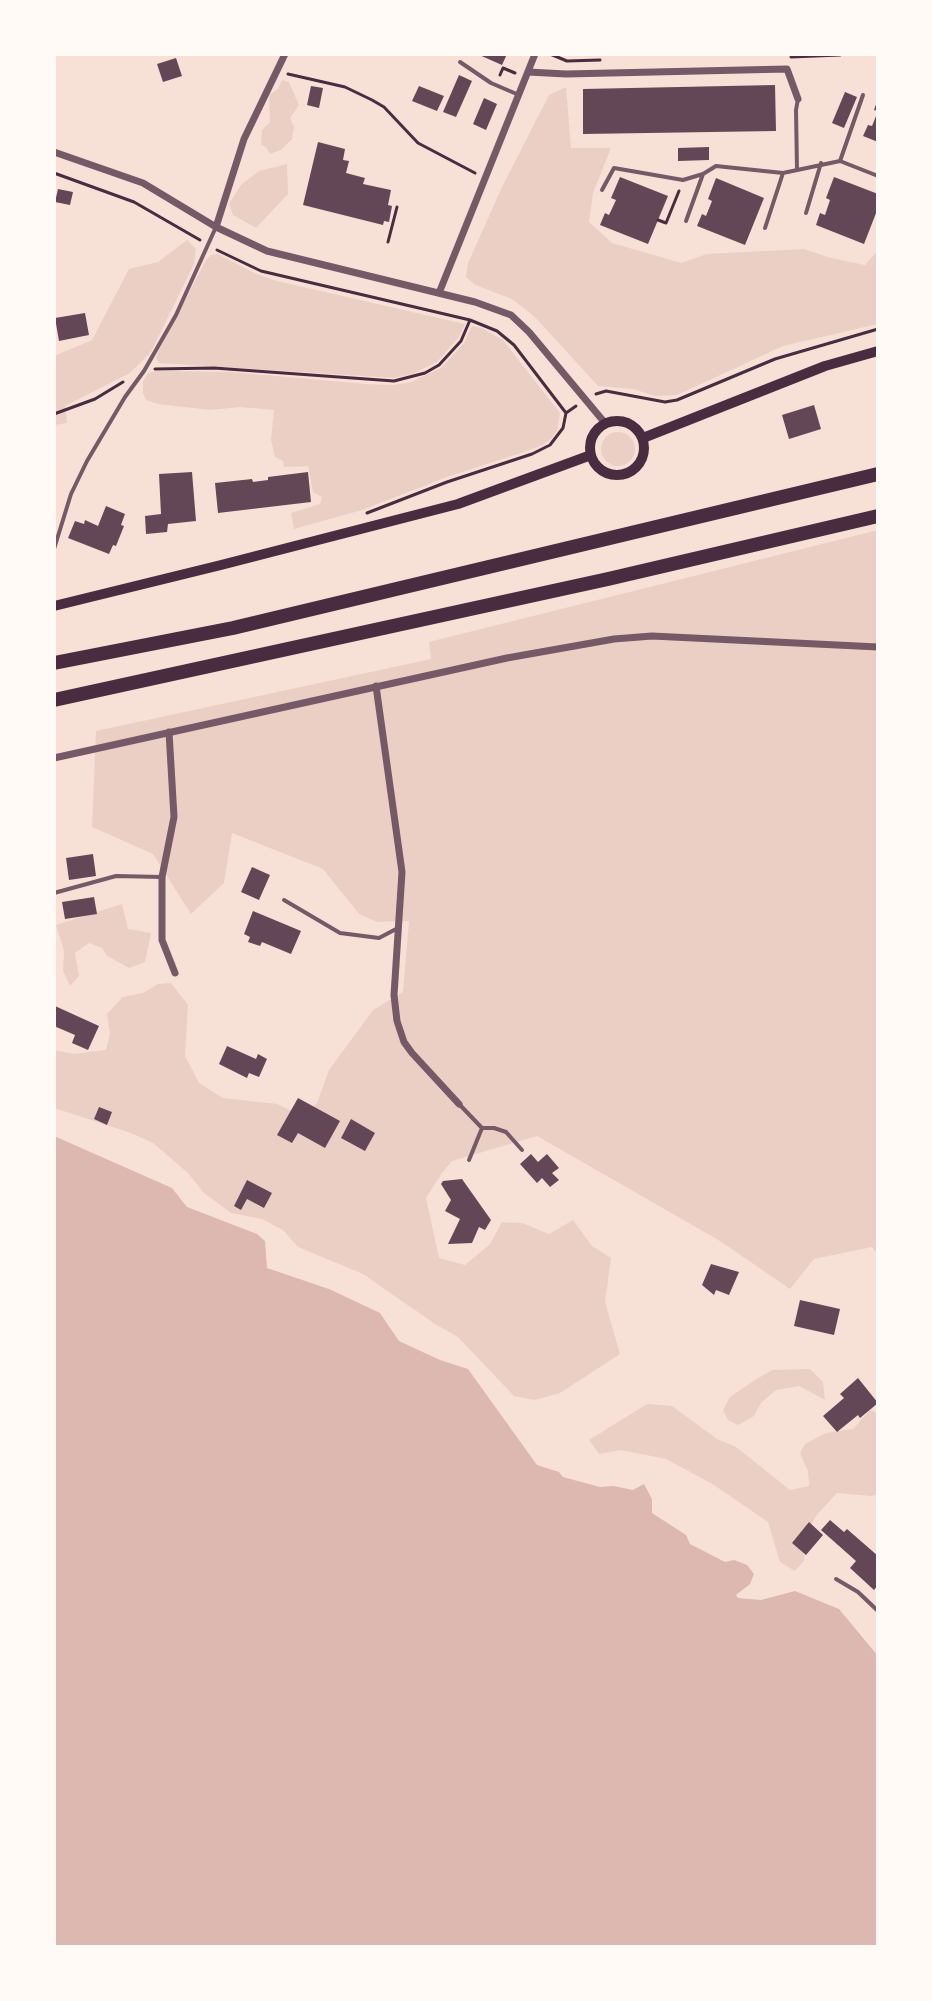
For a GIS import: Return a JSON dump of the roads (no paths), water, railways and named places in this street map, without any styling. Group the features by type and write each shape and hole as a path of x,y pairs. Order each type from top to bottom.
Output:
{"highway":[{"path":"54,663 233,628 878,474"},
{"path":"54,700 561,590 878,516"}],"main road":[{"path":"643,438 825,366 878,351"},
{"path":"605,423 628,423 643,438 642,459 626,474 618,476 604,472 591,455 591,440 605,423"},
{"path":"54,606 458,504 591,455"}],"street":[{"path":"216,227 244,139 285,54"},
{"path":"439,293 535,54"},
{"path":"528,72 566,74 787,69 798,99"},
{"path":"54,152 143,183 216,227 267,251 490,306 511,315 529,332 605,423"},
{"path":"54,758 507,658 614,639 652,636 878,647"},
{"path":"376,686 402,872 394,995 400,1031 412,1053 459,1104"},
{"path":"169,732 174,817 162,877 162,940 175,973"}],"lane":[{"path":"460,62 491,83 519,95"},
{"path":"840,161 863,95"},
{"path":"797,170 798,99"},
{"path":"602,190 614,168 683,180 716,166 783,173 840,161 878,176"},
{"path":"806,213 821,163"},
{"path":"765,228 783,173"},
{"path":"686,221 703,174"},
{"path":"54,549 71,494 87,461 176,315 216,227"},
{"path":"54,893 116,876 162,877"},
{"path":"284,900 340,933 379,938 398,928"},
{"path":"459,1104 482,1128 506,1132 522,1150"},
{"path":"469,1160 482,1128"},
{"path":"836,1579 858,1592 878,1611"}]}
